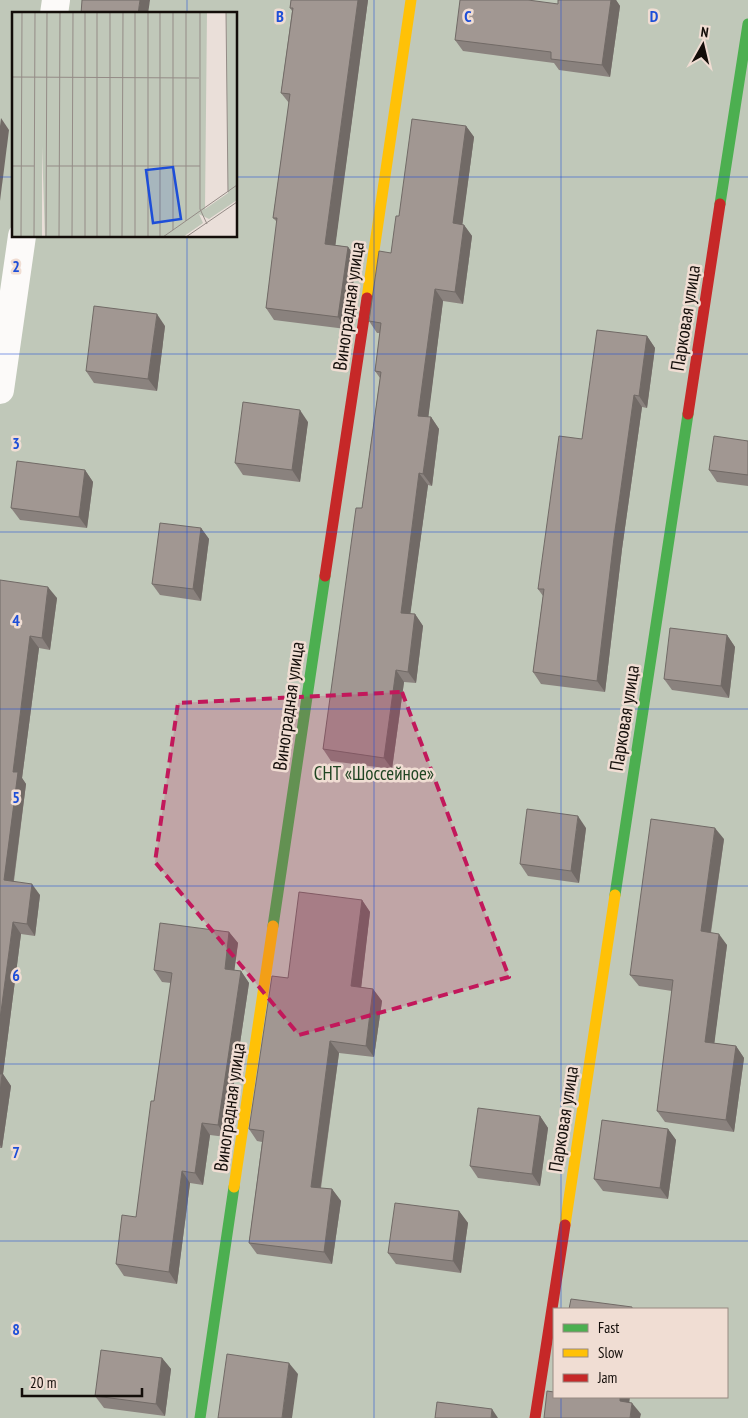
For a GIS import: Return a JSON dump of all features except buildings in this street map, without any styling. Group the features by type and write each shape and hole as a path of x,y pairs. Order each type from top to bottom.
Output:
{"street":[{"name":"Виноградная улица","path":"200,1418 411,0"},
{"name":"Парковая улица","path":"535,1418 748,24"},
{"path":"0,390 22,238"}],"highlighted area":[{"path":"402,692 509,977 299,1035 155,862 178,703"}],"green space":[{"name":"СНТ «Шоссейное»","path":"0,0 748,0 748,1418 0,1418"}],"traffic: fast":[{"path":"720,204 748,24"},
{"path":"615,895 688,414"},
{"path":"273,926 325,576"},
{"path":"200,1418 234,1187"}],"traffic: slow":[{"path":"367,298 411,0"},
{"path":"565,1225 615,895"},
{"path":"234,1187 273,926"}],"traffic: jam":[{"path":"688,414 720,204"},
{"path":"325,576 367,298"},
{"path":"535,1418 565,1225"}]}
